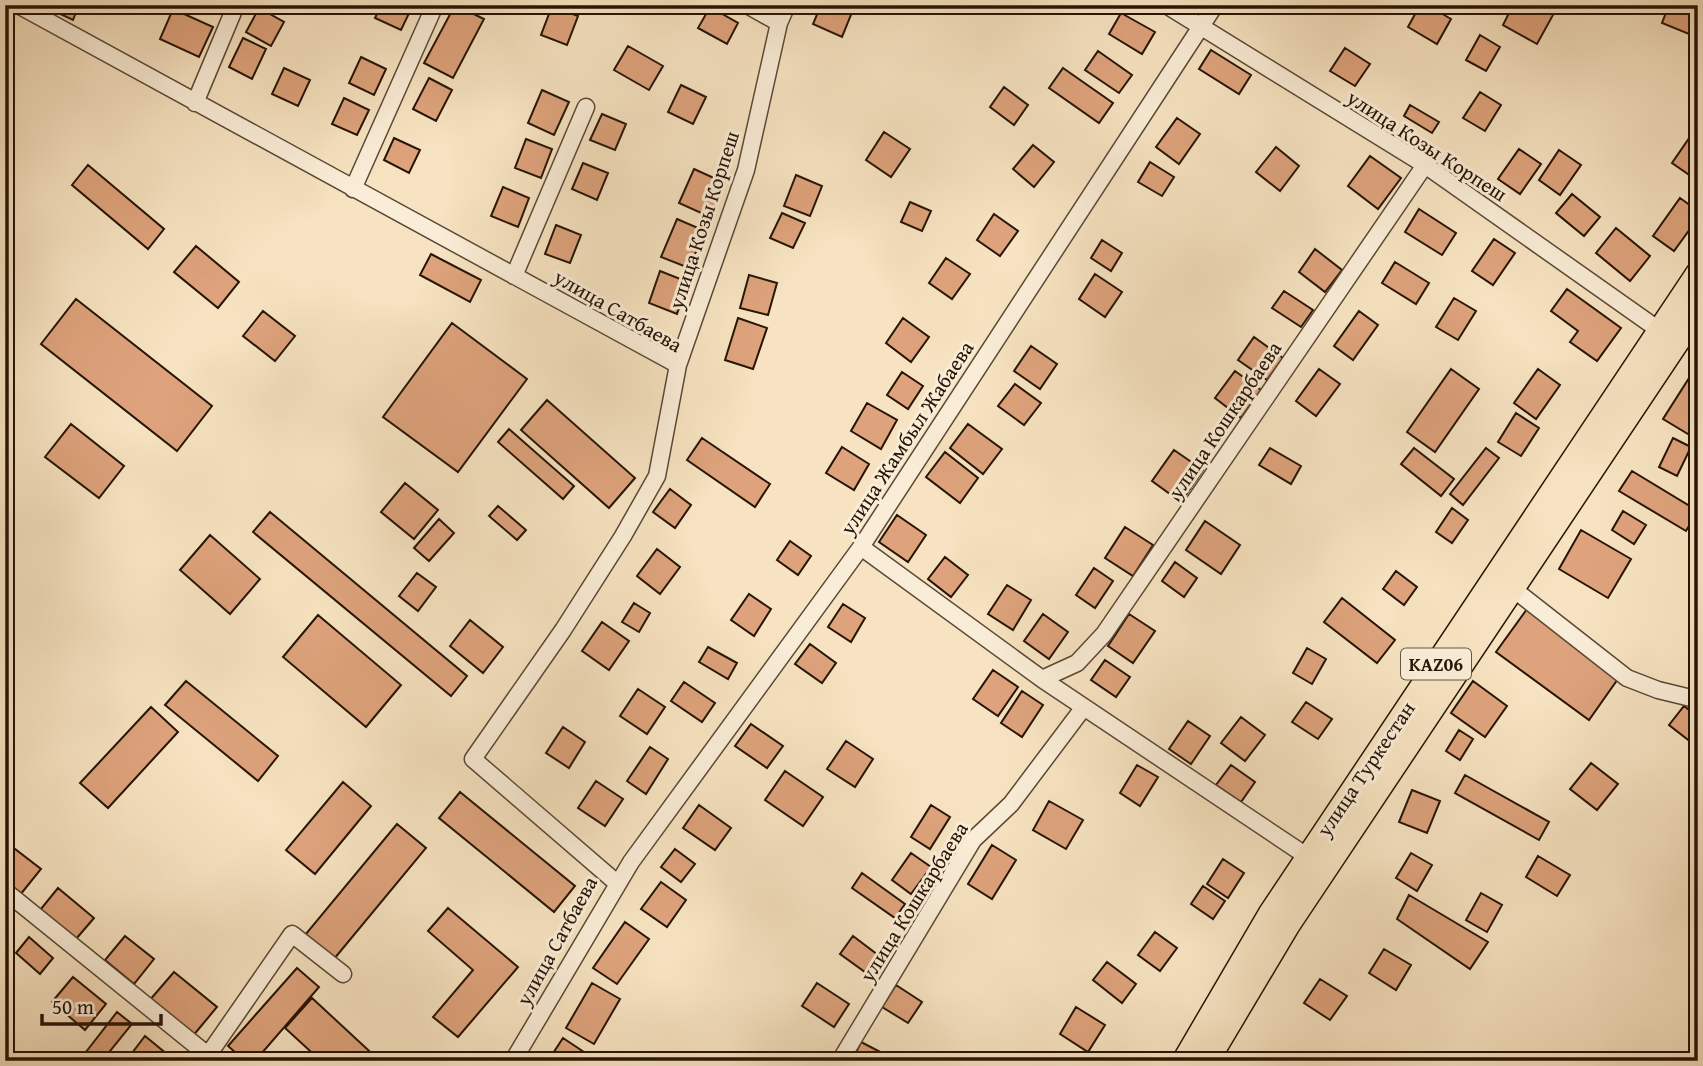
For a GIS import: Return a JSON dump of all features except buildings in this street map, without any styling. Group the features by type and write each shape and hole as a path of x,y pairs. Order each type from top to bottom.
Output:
{"highway":[{"name":"улица Туркестан","path":"1208,1061 1308,857 1698,273"},
{"name":"улица Туркестан","path":"1184,1061 1279,920 1512,588 1698,311"}],"street":[{"name":"улица Сатбаева","path":"19,5 678,365 657,476 623,536 563,630 473,760 618,884 513,1061"},
{"path":"195,103 236,5"},
{"path":"353,189 435,5"},
{"path":"747,5 779,23"},
{"name":"улица Козы Корпеш","path":"678,365 746,170 779,23 787,5"},
{"name":"улица Козы Корпеш","path":"1166,5 1425,165 1659,330"},
{"name":"улица Жамбыл Жабаева","path":"618,884 861,547 1214,5"},
{"path":"514,276 586,107"},
{"name":"улица Кошкарбаева","path":"1042,678 1077,663 1104,634 1425,165"},
{"path":"861,547 1042,678 1308,857"},
{"path":"1512,588 1627,678 1658,690 1691,698 1698,703"},
{"name":"улица Кошкарбаева","path":"840,1061 973,840 1011,804 1084,707"},
{"path":"5,891 209,1059 292,934 343,974"}]}
